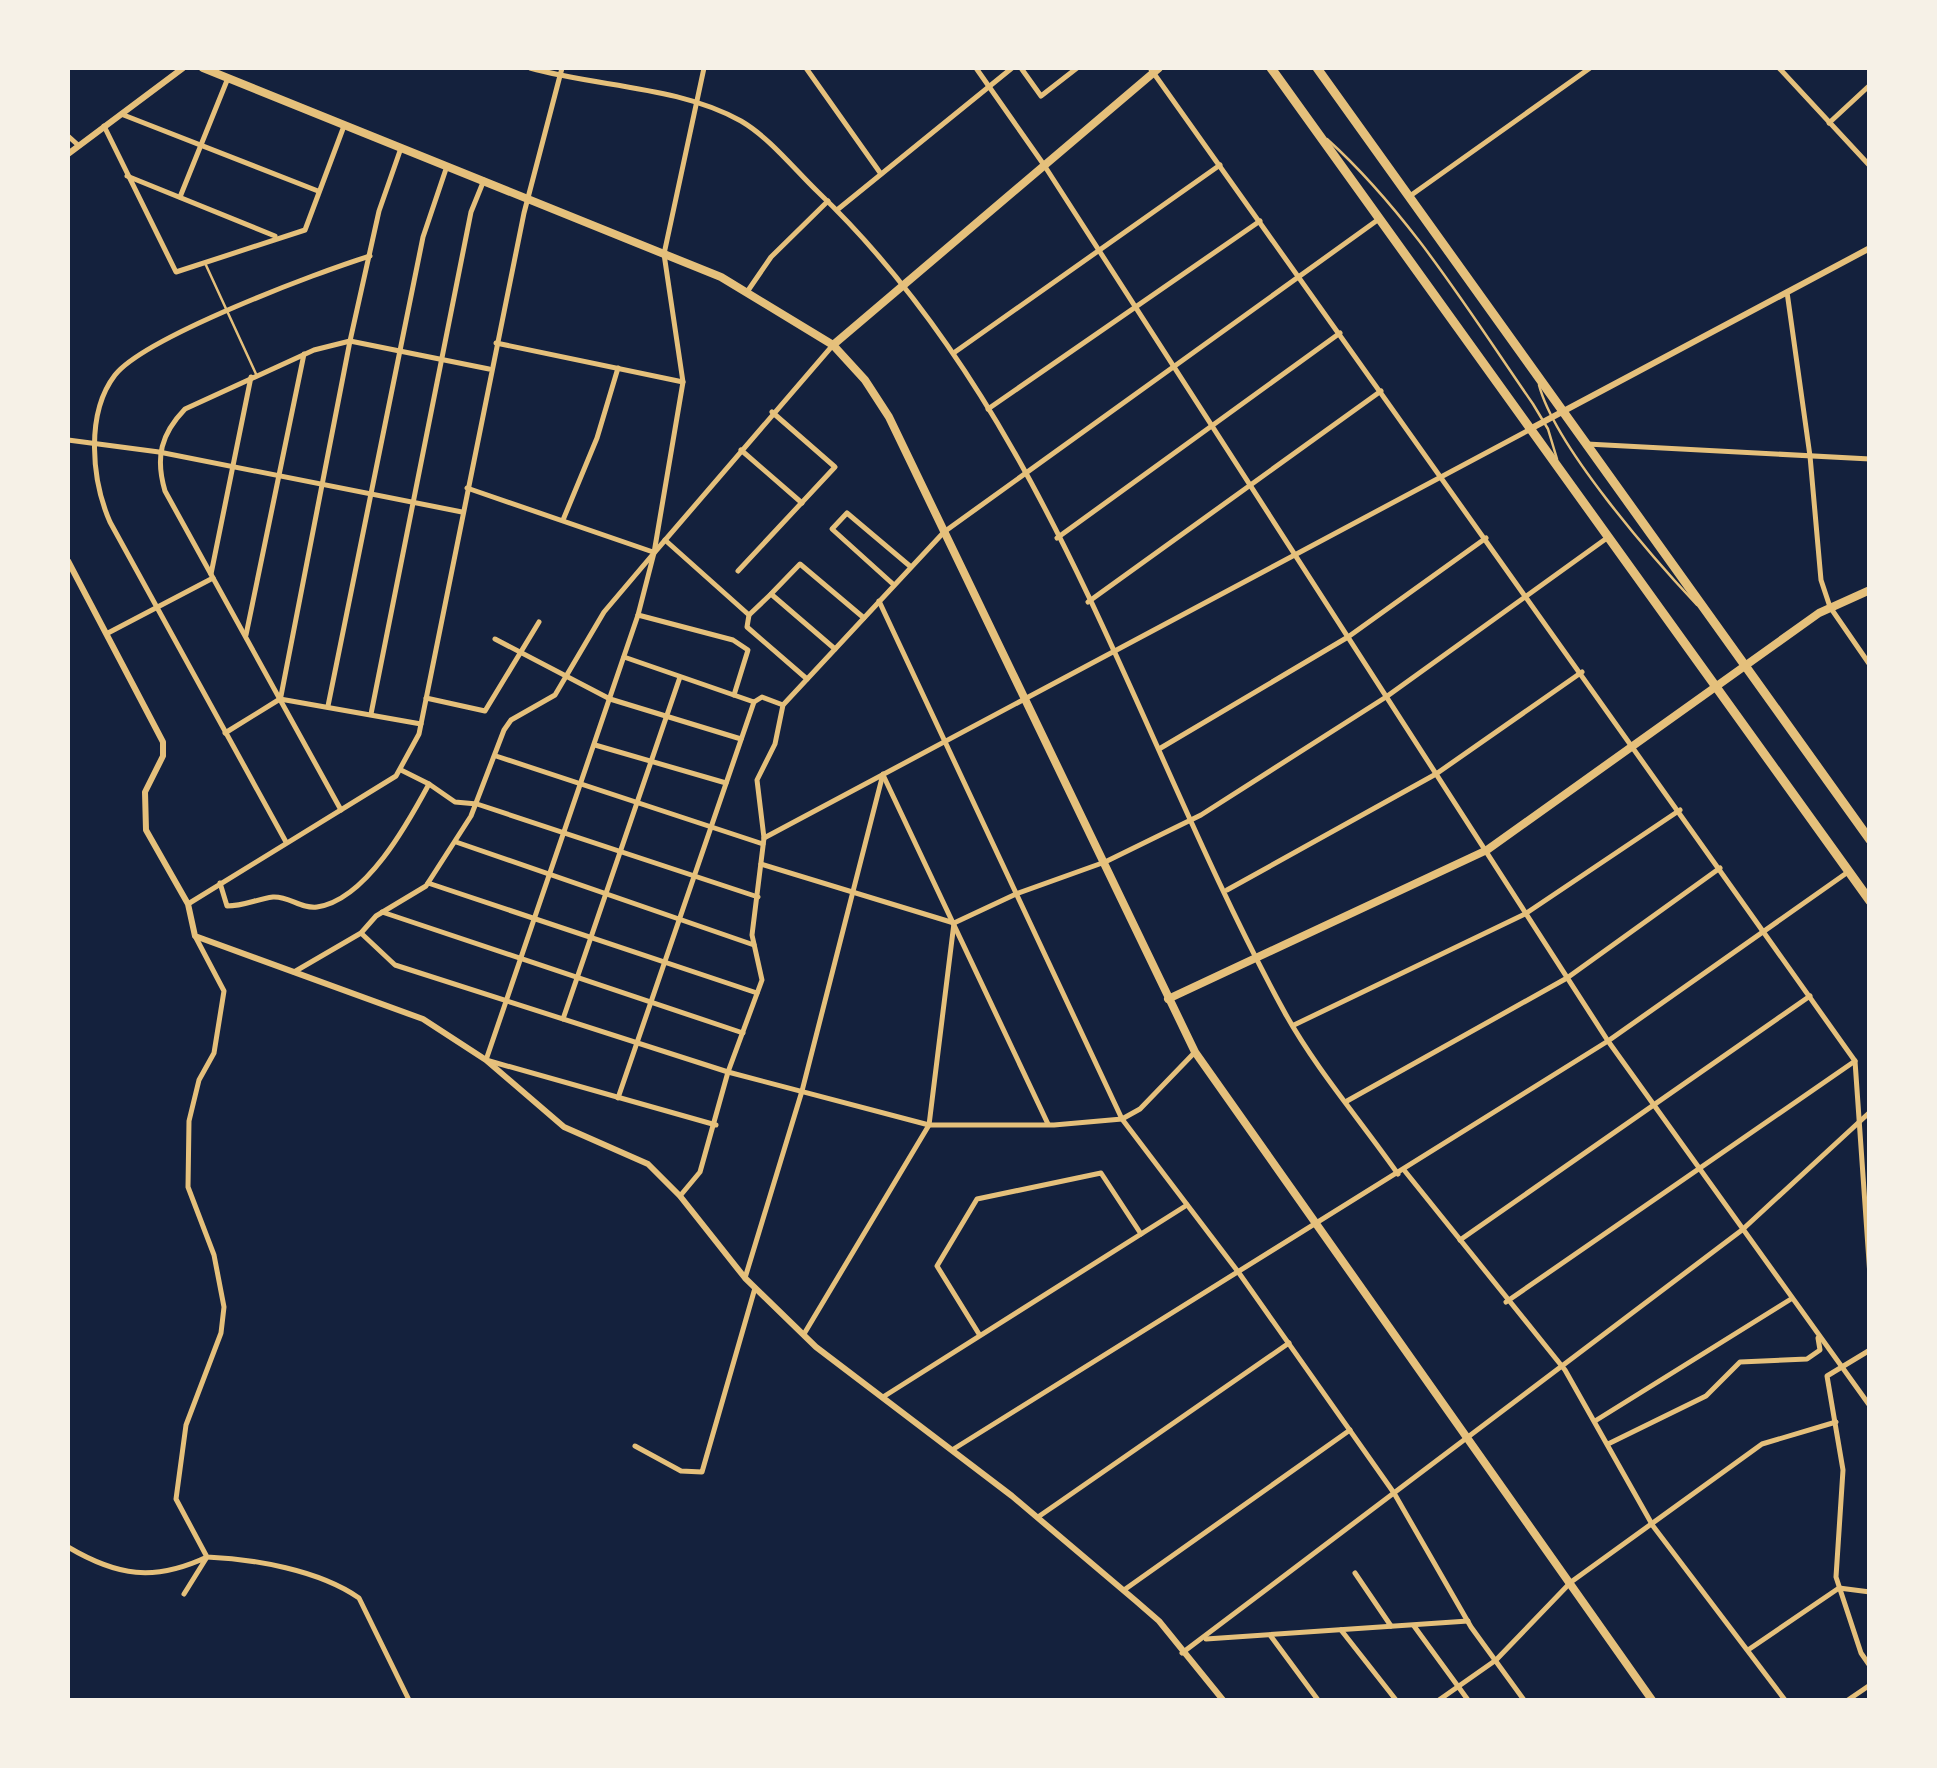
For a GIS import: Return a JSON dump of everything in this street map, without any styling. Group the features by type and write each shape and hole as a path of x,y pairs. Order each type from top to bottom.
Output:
{"main road":[{"path":"203,68 528,198 747,292 833,345 865,380 889,418 1195,1052 1652,1700"},
{"path":"1272,68 1870,901"},
{"path":"1317,68 1722,631 1870,844"},
{"path":"833,345 1154,69"},
{"path":"1168,999 1485,850 1830,607 1870,590"}],"street":[{"path":"68,154 183,68"},
{"path":"530,68 698,102 742,122 828,201 905,283 955,352 1026,475 1293,1026 1401,1172 1562,1367 1654,1526 1785,1700"},
{"path":"188,904 401,770 421,724 490,369 562,68"},
{"path":"486,1060 595,745 654,553 683,382 664,254 673,197 704,68"},
{"path":"806,68 881,174"},
{"path":"976,68 1136,306 1608,1041 1870,1406"},
{"path":"837,210 1012,68"},
{"path":"1022,68 1042,96 1077,68"},
{"path":"1779,68 1870,166"},
{"path":"1154,69 1854,1061 1870,1276"},
{"path":"1410,196 1586,69"},
{"path":"180,197 228,78"},
{"path":"1830,123 1870,85"},
{"path":"121,114 319,191"},
{"path":"104,126 173,272 305,230 344,126"},
{"path":"68,136 78,146"},
{"path":"280,699 350,341 379,211 401,148"},
{"path":"328,706 426,224 448,166"},
{"path":"955,352 1220,166"},
{"path":"127,176 278,237"},
{"path":"371,714 471,212 484,180"},
{"path":"747,292 771,257 828,201"},
{"path":"680,1196 700,1172 762,970 754,945 763,841 757,780 775,744 784,704 944,532 1378,218"},
{"path":"988,408 1260,221"},
{"path":"496,756 711,828 763,841 1870,248"},
{"path":"286,842 155,608 100,500 95,440 101,404 118,371 157,345 228,312 316,272 370,256"},
{"path":"1787,292 1810,456 1821,580 1830,607 1870,665"},
{"path":"1057,538 1340,333"},
{"path":"341,810 165,490 159,452 185,408 304,354 350,341 490,369"},
{"path":"496,343 683,382"},
{"path":"294,972 361,933 382,912 408,900 428,883 476,804 511,720 555,696 604,612 833,345"},
{"path":"245,636 304,354"},
{"path":"563,521 598,438 618,368"},
{"path":"108,633 212,576 254,376"},
{"path":"1088,602 1381,391"},
{"path":"738,571 835,467 772,412"},
{"path":"68,440 95,440 462,512"},
{"path":"1587,444 1870,459"},
{"path":"741,450 802,503"},
{"path":"467,488 654,553"},
{"path":"894,585 832,529 847,513 911,567"},
{"path":"1160,749 1348,636 1486,538"},
{"path":"761,864 954,923 1016,894 1105,862 1192,820 1386,697 1607,538"},
{"path":"665,540 749,615"},
{"path":"68,561 163,742 163,756 145,792 146,830 188,904 198,949 224,990 214,1053 199,1080 187,1142 188,1186 214,1255 224,1307 213,1352 186,1424 176,1499 206,1557"},
{"path":"807,679 747,627 749,615 800,564 864,618"},
{"path":"771,594 834,649"},
{"path":"879,601 1122,1119 1239,1273 1350,1430 1394,1494 1468,1621 1524,1700"},
{"path":"638,615 733,640 748,650 734,695"},
{"path":"426,698 485,711 539,622"},
{"path":"495,639 610,699 741,739"},
{"path":"624,657 754,702"},
{"path":"1226,890 1436,774 1582,672"},
{"path":"562,1020 680,677"},
{"path":"618,1098 754,702 762,697 784,704"},
{"path":"225,733 280,699 421,724"},
{"path":"595,745 726,783"},
{"path":"401,770 455,802 476,804 758,897"},
{"path":"745,1278 802,1092 883,774"},
{"path":"883,774 1048,1125"},
{"path":"220,883 228,906 275,897 302,906 324,905 345,894 385,856 429,784"},
{"path":"1293,1026 1526,914 1680,810"},
{"path":"456,842 754,945"},
{"path":"1346,1101 1567,978 1720,868"},
{"path":"952,1450 1608,1041 1848,872"},
{"path":"428,883 757,993"},
{"path":"382,912 743,1033"},
{"path":"804,1335 929,1126 954,923"},
{"path":"361,933 395,965 728,1072 929,1126 1048,1125 1122,1119 1140,1109 1195,1052"},
{"path":"195,936 423,1019 486,1060 546,1115 648,1164 680,1196 745,1278 804,1335 858,1382 1038,1517 1124,1590 1159,1622 1223,1700"},
{"path":"1459,1241 1810,996"},
{"path":"486,1060 716,1125"},
{"path":"1506,1302 1854,1061"},
{"path":"1182,1653 1205,1640 1742,1230 1870,1112"},
{"path":"979,1334 937,1266 977,1199 1102,1173 1141,1234"},
{"path":"883,1397 1187,1205"},
{"path":"635,1446 681,1472 702,1472 755,1288"},
{"path":"1595,1421 1791,1299"},
{"path":"1608,1444 1706,1396 1740,1362 1807,1359 1820,1350 1818,1336"},
{"path":"1038,1517 1289,1343"},
{"path":"1870,1350 1827,1376 1844,1470 1839,1588 1870,1666"},
{"path":"1439,1700 1496,1660 1571,1582 1654,1526 1762,1444 1836,1422"},
{"path":"1124,1590 1350,1430"},
{"path":"68,1547 108,1568 158,1575 206,1557 266,1565 344,1587 359,1598 409,1700"},
{"path":"184,1594 206,1557"},
{"path":"1355,1573 1391,1626"},
{"path":"1748,1650 1839,1588 1870,1592"},
{"path":"1205,1640 1468,1621"},
{"path":"1413,1625 1468,1700"},
{"path":"1341,1630 1396,1700"},
{"path":"1270,1635 1318,1700"},
{"path":"1848,1700 1870,1685"}],"lane":[{"path":"1314,128 1366,175 1414,235 1544,422 1562,476"},
{"path":"205,262 254,376"},
{"path":"1536,372 1544,405 1650,555 1722,631"}]}
